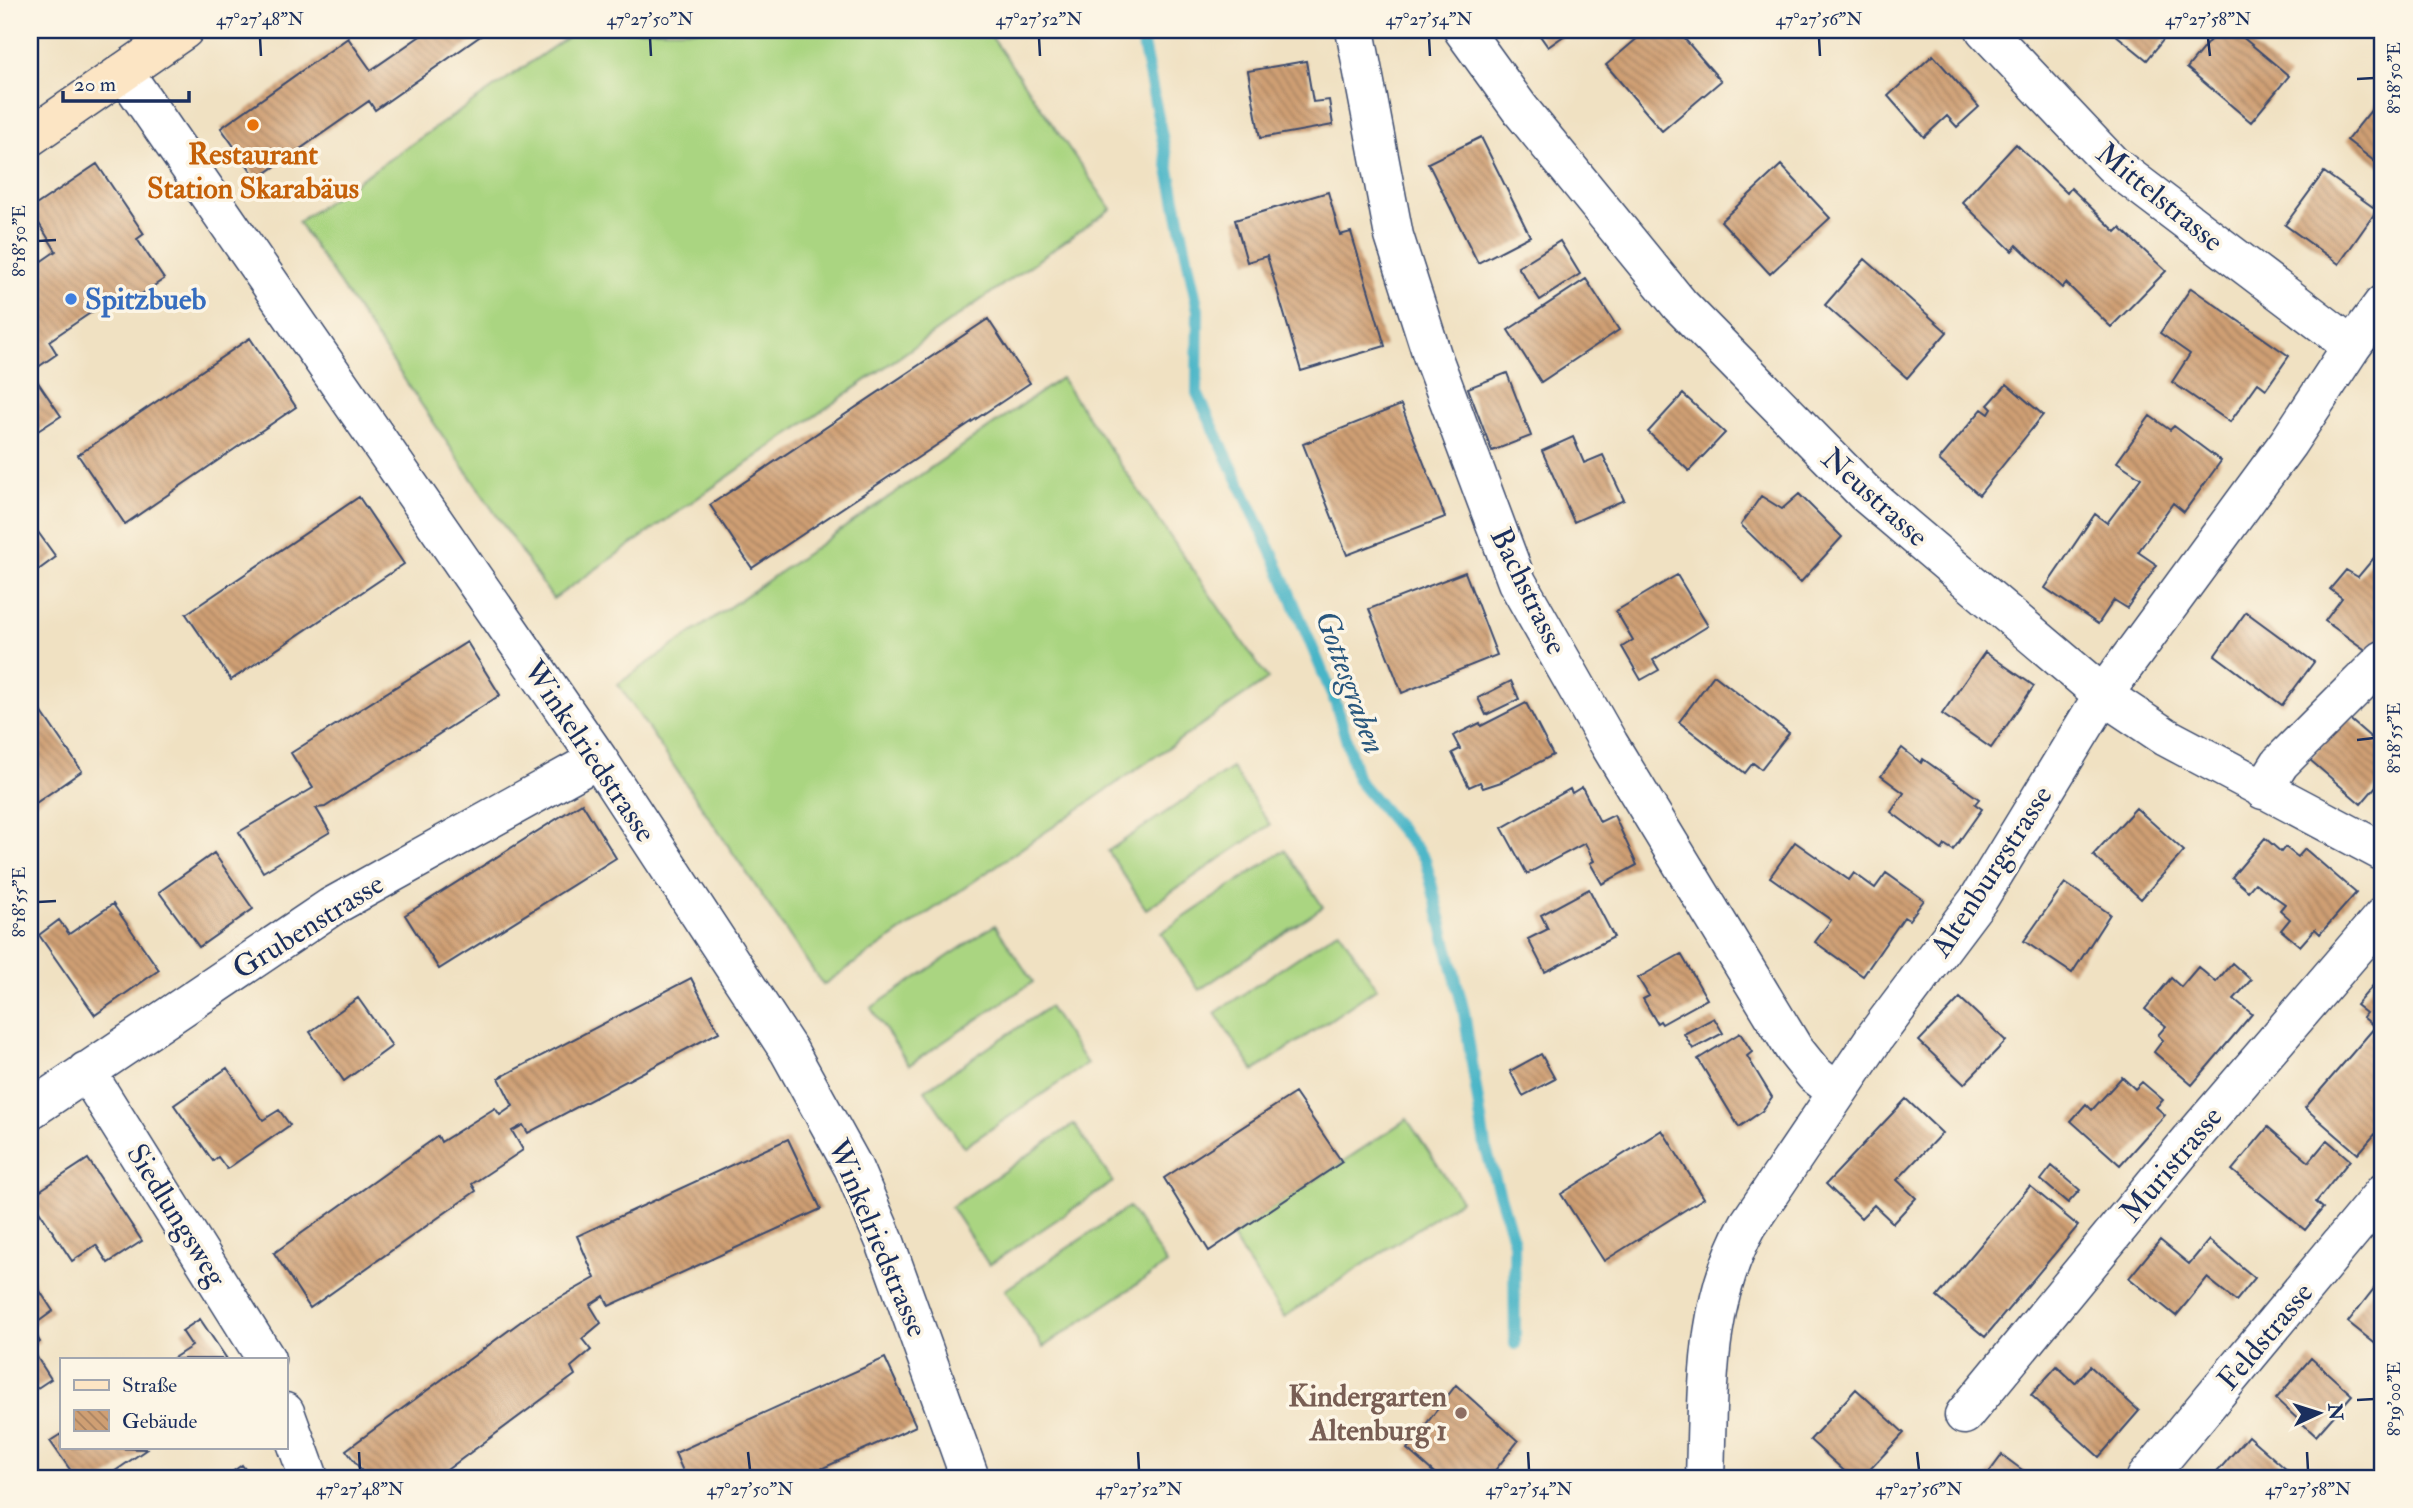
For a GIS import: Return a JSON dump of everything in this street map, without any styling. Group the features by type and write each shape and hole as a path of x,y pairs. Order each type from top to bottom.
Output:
{"street":[{"path":"30,137 184,30"},
{"name":"Bachstrasse","path":"1355,30 1394,236 1433,358 1517,582 1609,744 1794,1049 1814,1074 1837,1092"},
{"name":"Neustrasse","path":"1464,30 1520,110 1681,305 1865,493 2103,695 2166,737 2383,852"},
{"name":"Mittelstrasse","path":"1984,30 2113,165 2352,346"},
{"name":"Winkelriedstrasse","path":"124,72 598,759 789,1051 853,1167 890,1255 970,1478"},
{"name":"Altenburgstrasse","path":"1705,1478 1709,1340 1732,1253 1837,1092 1978,900 2103,695 2288,443 2383,304"},
{"path":"2263,790 2280,763 2383,660"},
{"name":"Grubenstrasse","path":"30,1110 331,907 598,759"},
{"name":"Muristrasse","path":"1964,1415 2188,1143 2383,916"},
{"name":"Siedlungsweg","path":"86,1071 265,1358"},
{"name":"Feldstrasse","path":"2146,1478 2383,1194"},
{"path":"287,1418 309,1478"}],"green space":[{"path":"578,30 987,30 1111,209 553,599 298,222"},
{"path":"1061,378 1268,679 823,985 618,684"},
{"path":"1232,768 1270,825 1146,909 1108,851"},
{"path":"1285,850 1323,907 1199,990 1161,933"},
{"path":"995,925 1033,982 909,1065 871,1008"},
{"path":"1339,930 1377,988 1254,1071 1215,1013"},
{"path":"1049,1007 1087,1064 964,1147 925,1090"},
{"path":"1407,1119 1461,1200 1284,1317 1231,1236"},
{"path":"1074,1124 1113,1182 989,1265 951,1207"},
{"path":"1129,1207 1167,1264 1043,1347 1005,1290"}],"building":[{"path":"429,30 489,30 375,110 369,101 257,179 221,128 348,38 371,70"},
{"path":"1536,30 1572,30 1548,47"},
{"path":"1647,30 1677,30 1721,81 1662,131 1606,65"},
{"path":"2110,30 2171,30 2147,60"},
{"path":"2218,30 2234,30 2289,76 2251,122 2187,68"},
{"path":"1933,55 1979,107 1957,127 1947,116 1924,137 1888,96"},
{"path":"1306,61 1313,102 1329,100 1333,125 1260,138 1248,71"},
{"path":"2377,103 2383,108 2383,168 2347,140"},
{"path":"1481,137 1530,236 1478,263 1428,163"},
{"path":"2016,144 2067,193 2071,188 2116,232 2120,228 2166,271 2111,327 2066,283 2062,288 2017,245 2012,251 1962,202"},
{"name":"Spitzbueb","path":"97,164 144,234 137,239 164,279 127,304 120,293 49,341 57,354 31,372 61,416 30,436 30,269 56,251 30,209"},
{"path":"1781,165 1830,218 1770,274 1721,221"},
{"path":"2324,172 2377,210 2339,264 2285,225"},
{"path":"1328,192 1340,235 1351,232 1385,346 1301,371 1267,256 1247,262 1235,220"},
{"path":"1560,241 1580,274 1540,300 1518,267"},
{"path":"1865,259 1947,332 1907,378 1825,305"},
{"path":"1586,279 1619,330 1541,382 1508,330"},
{"path":"2191,288 2289,356 2266,389 2258,383 2230,422 2172,382 2190,354 2160,333"},
{"path":"988,319 1030,383 752,568 710,505"},
{"path":"250,338 296,407 125,524 78,455"},
{"path":"1507,373 1531,436 1492,451 1468,388"},
{"path":"2007,384 2043,415 1979,495 1939,460 1982,409 1989,414 1992,409 1988,405"},
{"path":"1683,394 1725,433 1689,471 1648,432"},
{"path":"1401,405 1445,517 1347,555 1303,444"},
{"path":"2150,416 2170,430 2174,426 2221,461 2184,512 2173,503 2138,552 2157,565 2127,608 2114,600 2098,624 2045,588 2095,514 2107,523 2141,478 2117,462"},
{"path":"1573,437 1584,463 1603,455 1624,500 1574,522 1542,451"},
{"path":"1799,494 1842,537 1800,583 1741,525 1761,496 1782,509"},
{"path":"359,497 404,564 231,680 186,614"},
{"path":"30,521 56,557 30,576"},
{"path":"2383,547 2383,644 2374,656 2325,621 2342,598 2330,589 2346,570 2358,577"},
{"path":"1465,572 1497,655 1402,693 1369,609"},
{"path":"1677,575 1708,626 1653,660 1659,670 1641,680 1622,647 1633,640 1616,611"},
{"path":"2246,612 2314,662 2282,705 2215,655"},
{"path":"467,642 500,695 325,807 316,808 330,832 263,872 239,832 313,788 291,753"},
{"path":"1985,652 2034,686 1991,748 1942,714"},
{"path":"1714,675 1789,733 1761,769 1753,763 1745,773 1679,722"},
{"path":"1511,681 1519,699 1486,715 1478,698"},
{"path":"30,695 82,771 30,807"},
{"path":"1526,703 1553,755 1501,782 1483,788 1480,782 1469,787 1452,753 1460,749 1453,736 1480,723 1481,726"},
{"path":"2346,716 2383,748 2383,778 2361,804 2310,760"},
{"path":"1902,748 1921,763 1923,759 1979,799 1975,804 1982,809 1953,850 1945,845 1942,850 1891,812 1904,793 1881,776"},
{"path":"1582,787 1600,822 1614,815 1637,865 1602,884 1590,863 1594,861 1585,843 1527,874 1502,828 1570,789 1572,793"},
{"path":"582,803 616,858 439,969 405,915"},
{"path":"2136,808 2184,851 2141,899 2093,855"},
{"path":"2265,838 2281,852 2285,847 2298,857 2305,849 2356,893 2320,934 2315,929 2300,946 2281,930 2290,919 2280,910 2285,904 2255,883 2248,891 2232,877"},
{"path":"1795,842 1849,880 1854,873 1875,888 1886,873 1924,900 1909,920 1904,917 1863,976 1815,942 1831,920 1770,877"},
{"path":"214,853 253,909 199,947 159,892"},
{"path":"2065,883 2110,914 2072,973 2024,941"},
{"path":"1589,889 1614,937 1545,972 1528,939 1548,929 1541,915"},
{"path":"113,904 159,970 95,1015 39,935 59,920 69,934"},
{"path":"1681,954 1707,999 1662,1024 1660,1021 1657,1023 1643,999 1649,996 1638,978"},
{"path":"2232,963 2251,980 2234,999 2252,1014 2192,1085 2154,1052 2163,1040 2158,1035 2166,1026 2145,1009 2171,978 2181,987 2198,967 2216,982"},
{"path":"2383,974 2383,1125 2358,1154 2305,1108 2375,1027 2363,1017 2366,1013 2356,1005"},
{"path":"691,978 719,1032 528,1133 523,1125 512,1131 523,1150 472,1184 476,1191 310,1308 274,1253 438,1136 441,1142 495,1108 500,1115 513,1106 499,1078"},
{"path":"358,998 392,1046 344,1081 310,1032"},
{"path":"1960,998 2006,1041 1964,1084 1919,1041"},
{"path":"1714,1018 1723,1033 1693,1049 1684,1034"},
{"path":"1740,1033 1752,1052 1747,1056 1772,1097 1762,1111 1739,1127 1698,1059"},
{"path":"1541,1054 1555,1079 1523,1096 1510,1071"},
{"path":"227,1068 263,1120 279,1110 290,1125 227,1169 218,1157 213,1161 174,1105"},
{"path":"2122,1077 2135,1089 2142,1082 2163,1100 2156,1107 2165,1115 2120,1165 2071,1121 2086,1104 2092,1110"},
{"path":"1295,1093 1342,1162 1209,1251 1164,1178"},
{"path":"1906,1099 1942,1133 1897,1180 1916,1198 1893,1223 1874,1205 1861,1218 1826,1184"},
{"path":"2268,1127 2309,1162 2327,1140 2350,1160 2316,1202 2323,1208 2305,1230 2232,1170"},
{"path":"1662,1130 1704,1198 1604,1261 1561,1194"},
{"path":"788,1139 821,1209 609,1306 604,1296 590,1305 601,1323 582,1339 591,1350 571,1367 575,1375 436,1478 367,1478 346,1450 531,1314 595,1278 577,1236"},
{"path":"88,1159 142,1241 108,1263 96,1245 72,1261 30,1197"},
{"path":"2052,1166 2080,1190 2068,1203 2041,1180"},
{"path":"2030,1186 2078,1226 1985,1337 1937,1297"},
{"path":"2160,1240 2189,1264 2209,1240 2255,1278 2236,1301 2207,1278 2176,1316 2129,1278"},
{"path":"30,1276 53,1311 31,1327 40,1342 31,1348 51,1379 30,1393"},
{"path":"2383,1277 2383,1350 2348,1322"},
{"path":"200,1319 226,1358 174,1358 192,1346 182,1331"},
{"path":"885,1358 916,1426 801,1478 686,1478 675,1453"},
{"path":"2311,1358 2352,1395 2316,1436 2276,1399"},
{"path":"2057,1366 2075,1383 2090,1366 2139,1411 2099,1457 2031,1395"},
{"name":"Kindergarten Altenburg 1","path":"1456,1385 1518,1441 1489,1478 1440,1478 1407,1449"},
{"path":"1856,1389 1904,1433 1862,1478 1852,1478 1810,1440"},
{"path":"60,1435 60,1448 147,1449 105,1478 76,1478 50,1441"},
{"path":"2248,1436 2287,1470 2280,1478 2212,1478"},
{"path":"2002,1455 2033,1478 1985,1478"},
{"path":"242,1465 252,1478 224,1478"}],"waterway":[{"name":"Gottesgraben","path":"1140,30 1198,310 1197,393 1276,561 1336,704 1358,780 1425,859 1464,1012 1485,1146 1514,1242 1515,1344"}],"place":[{"name":"Restaurant Station Skarabäus","path":"253,125"},
{"name":"Spitzbueb","path":"71,299"},
{"name":"Kindergarten Altenburg 1","path":"1461,1413"}]}
